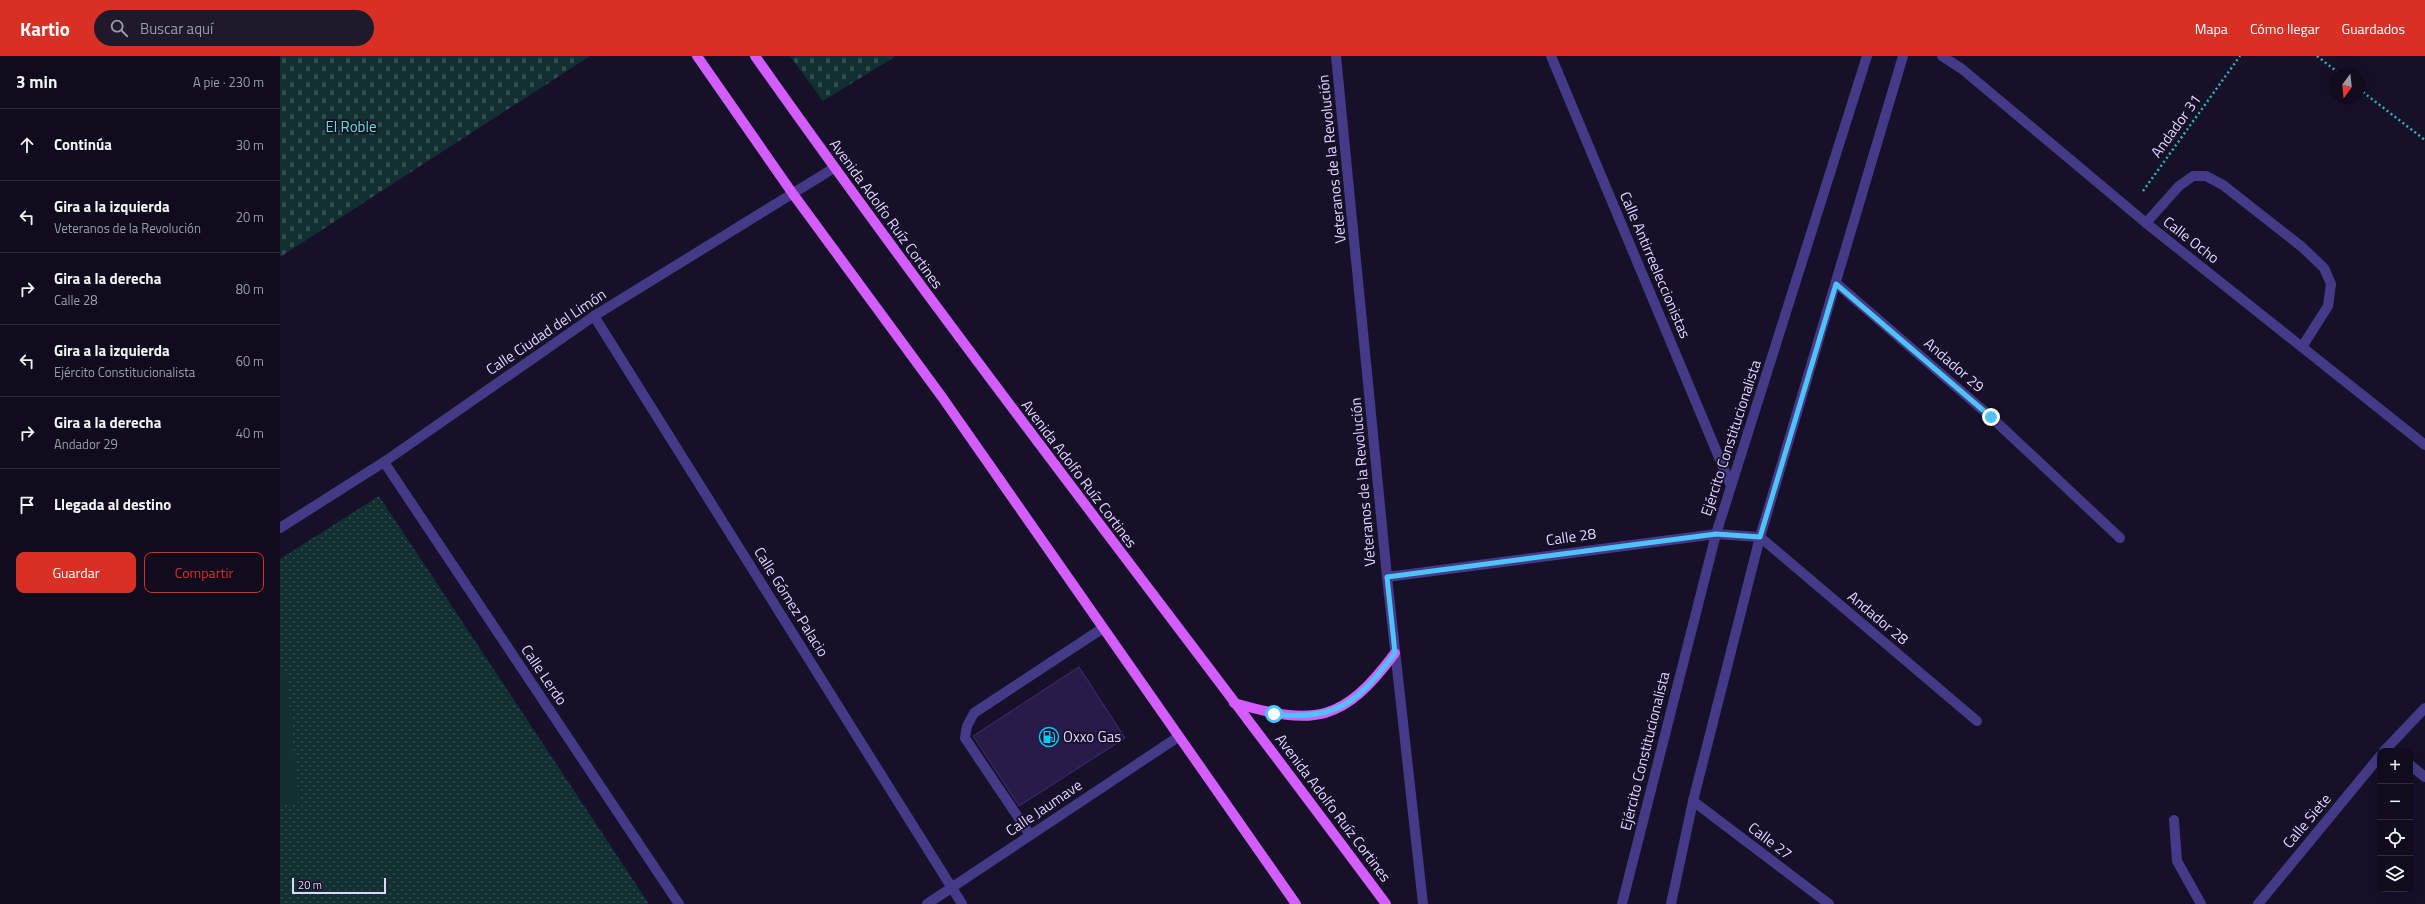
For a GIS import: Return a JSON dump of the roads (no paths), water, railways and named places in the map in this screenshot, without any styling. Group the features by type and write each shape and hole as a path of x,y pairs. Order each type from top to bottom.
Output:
{"main road":[{"path":"697,56 793,194 942,397 1296,904"},
{"name":"Avenida Adolfo Ruíz Cortines","path":"755,56 834,168 1014,413 1386,904"},
{"path":"1234,703 1274,714 1297,717 1318,716 1338,708 1357,696 1376,678 1395,653"}],"street":[{"name":"Veteranos de la Revolución","path":"1336,56 1387,577 1423,904"},
{"name":"Calle Antirreeleccionistas","path":"1551,56 1731,486"},
{"name":"Ejército Constitucionalista","path":"1622,904 1716,534 1867,56"},
{"path":"1671,904 1693,801 1760,537 1903,56"},
{"name":"Calle Ocho","path":"1942,56 1962,69 2146,223 2425,445"},
{"name":"Calle Ciudad del Limón","path":"280,528 384,462 594,316 834,168"},
{"path":"2146,223 2179,186 2193,176 2206,176 2223,185 2324,268 2331,284 2328,306 2302,347"},
{"name":"Andador 29","path":"1836,284 1991,417 2120,538"},
{"name":"Calle Gómez Palacio","path":"594,316 962,904"},
{"name":"Calle Lerdo","path":"384,462 679,904"},
{"name":"Calle 28","path":"1387,577 1716,534 1760,537"},
{"name":"Andador 28","path":"1760,537 1977,721"},
{"path":"1030,835 965,738 967,726 974,713 1103,628"},
{"path":"2390,748 2425,708"},
{"name":"Calle Jaumave","path":"927,904 1178,736"},
{"name":"Calle Siete","path":"2258,904 2377,760"},
{"path":"2413,767 2425,777"},
{"name":"Calle 27","path":"1693,801 1829,904"},
{"path":"2174,820 2177,861 2201,904"}],"place":[{"name":"Oxxo Gas","path":"1049,737"}],"park label":[{"name":"El Roble","path":"351,127"}]}
